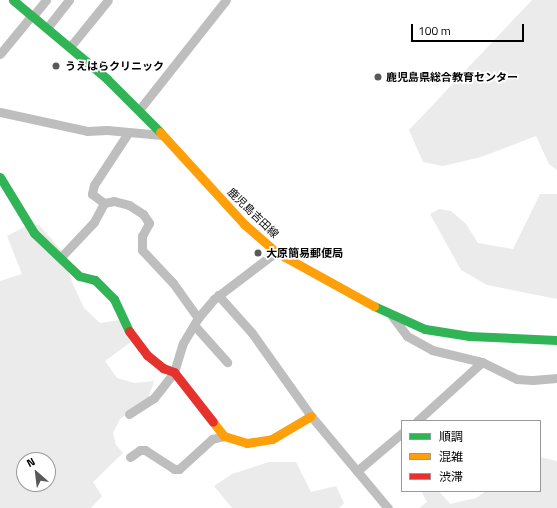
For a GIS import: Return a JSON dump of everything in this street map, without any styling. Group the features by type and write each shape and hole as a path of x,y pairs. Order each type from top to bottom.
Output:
{"main road":[{"name":"鹿児島吉田線","path":"13,0 70,47 139,110 244,224 276,252 392,316 441,333 557,340"},
{"path":"0,177 34,233 61,257 79,276 95,280 114,299 123,322 147,355 163,368 174,372 224,436 247,443 272,439 311,416"}],"street":[{"path":"0,54 46,0"},
{"path":"47,28 69,0"},
{"path":"70,47 108,0"},
{"path":"139,110 226,0"},
{"path":"0,112 87,131 107,130 162,135"},
{"path":"128,133 94,185 92,194 104,203 114,201 129,205 143,214 149,223 142,236 142,250 173,283 196,322 227,362"},
{"path":"61,257 94,222 104,203"},
{"path":"129,414 154,398 174,372 183,343 196,322 218,295 276,252"},
{"path":"218,295 252,333 311,416 388,508"},
{"path":"392,316 400,329 413,341 432,350 482,362 518,379 533,380 557,378"},
{"path":"418,420 482,362"},
{"path":"357,471 401,435"},
{"path":"130,457 140,450 146,450 174,469 178,469 212,439 224,436"}],"shaded area":[{"path":"532,0 557,0 557,170 549,164 536,136 481,157 443,166 423,162 409,130"},
{"path":"540,194 557,194 557,299 487,285 461,270 430,214 439,209 451,211 466,224 478,243 513,249"},
{"path":"30,224 39,225 62,251 72,282 84,308 100,323 120,320 132,341 105,361 117,378 135,383 154,381 148,399 120,419 113,433 116,445 123,453 93,482 102,496 91,508 0,508 0,281 22,274 7,236"},
{"path":"541,457 557,461 557,508 419,508 427,502 422,493 424,492 440,492 450,504 476,498 485,492 541,492"},
{"path":"269,462 296,462 311,492 336,486 344,503 339,508 232,508 214,486 232,474"}],"traffic: fast":[{"path":"13,0 107,79 160,132"},
{"path":"0,177 34,233 79,276 95,280 114,299 129,331"},
{"path":"374,306 425,329 469,336 557,340"}],"traffic: slow":[{"path":"160,132 244,224 276,252 374,306"},
{"path":"213,422 224,436 247,443 272,439 311,416"}],"traffic: jam":[{"path":"129,331 147,355 163,368 174,372 213,422"}],"place":[{"name":"うえはらクリニック","path":"56,66"},
{"name":"鹿児島県総合教育センター","path":"378,77"},
{"name":"大原簡易郵便局","path":"258,253"}]}
